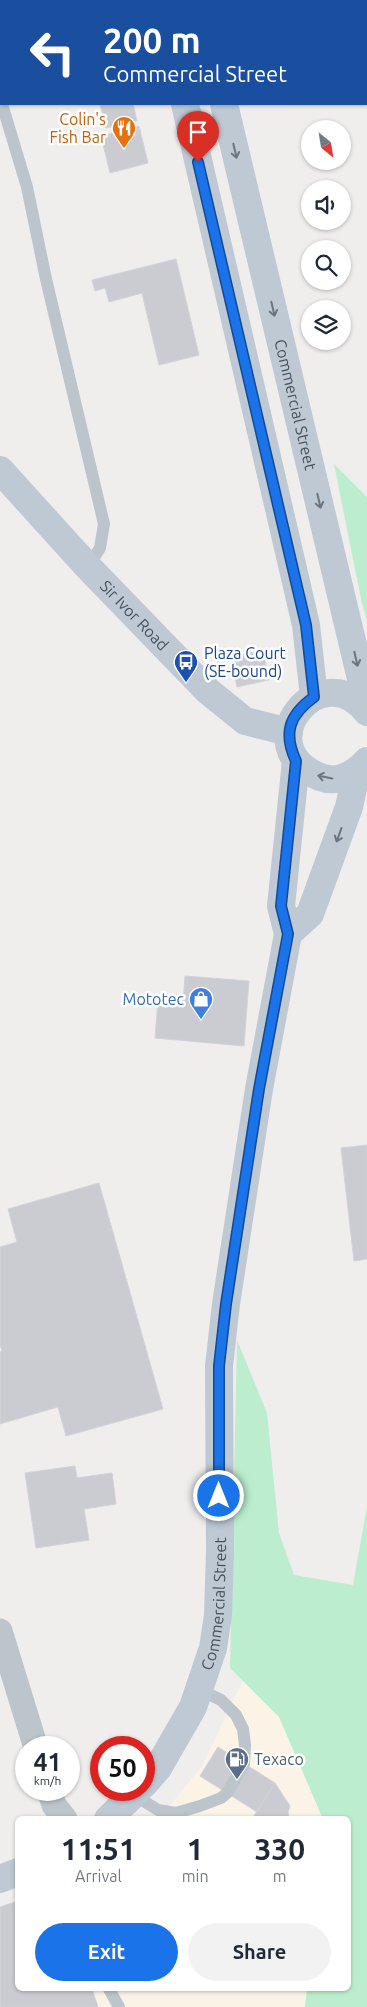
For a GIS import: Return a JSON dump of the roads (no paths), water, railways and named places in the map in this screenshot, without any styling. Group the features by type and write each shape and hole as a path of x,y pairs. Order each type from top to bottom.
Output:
{"main road":[{"path":"185,105 306,625 314,697 301,706 292,718 289,732"},
{"name":"Commercial Street","path":"224,105 362,683 364,708"},
{"name":"Sir Ivor Road","path":"0,470 88,567 208,692 245,720 289,732"},
{"name":"Commercial Street","path":"314,697 328,693 348,696 364,708"},
{"name":"Commercial Street","path":"155,1771 194,1707 212,1648 218,1615 220,1552 219,1366 259,1089 288,934 281,906 296,761 290,747 289,732"},
{"path":"296,761 307,772 324,779 339,779 362,766"},
{"path":"288,934 310,914 362,766"},
{"name":"Commercial Street","path":"111,1816 127,1801"},
{"path":"0,1879 15,1873"}],"street":[{"path":"0,1630 32,1736"},
{"path":"53,1801 63,1816"}],"lane":[{"path":"2,105 27,186 46,279 104,524 100,548 88,567"},
{"path":"149,1801 158,1810 176,1813 221,1798 227,1793 244,1764 245,1745 243,1729 236,1715 221,1700 200,1690"},
{"path":"110,1991 119,2007"}],"place":[{"name":"Colin's Fish Bar","path":"124,149"},
{"name":"Plaza Court (SE-bound)","path":"186,683"},
{"name":"Mototec","path":"201,1020"},
{"name":"Texaco","path":"237,1780"}]}
